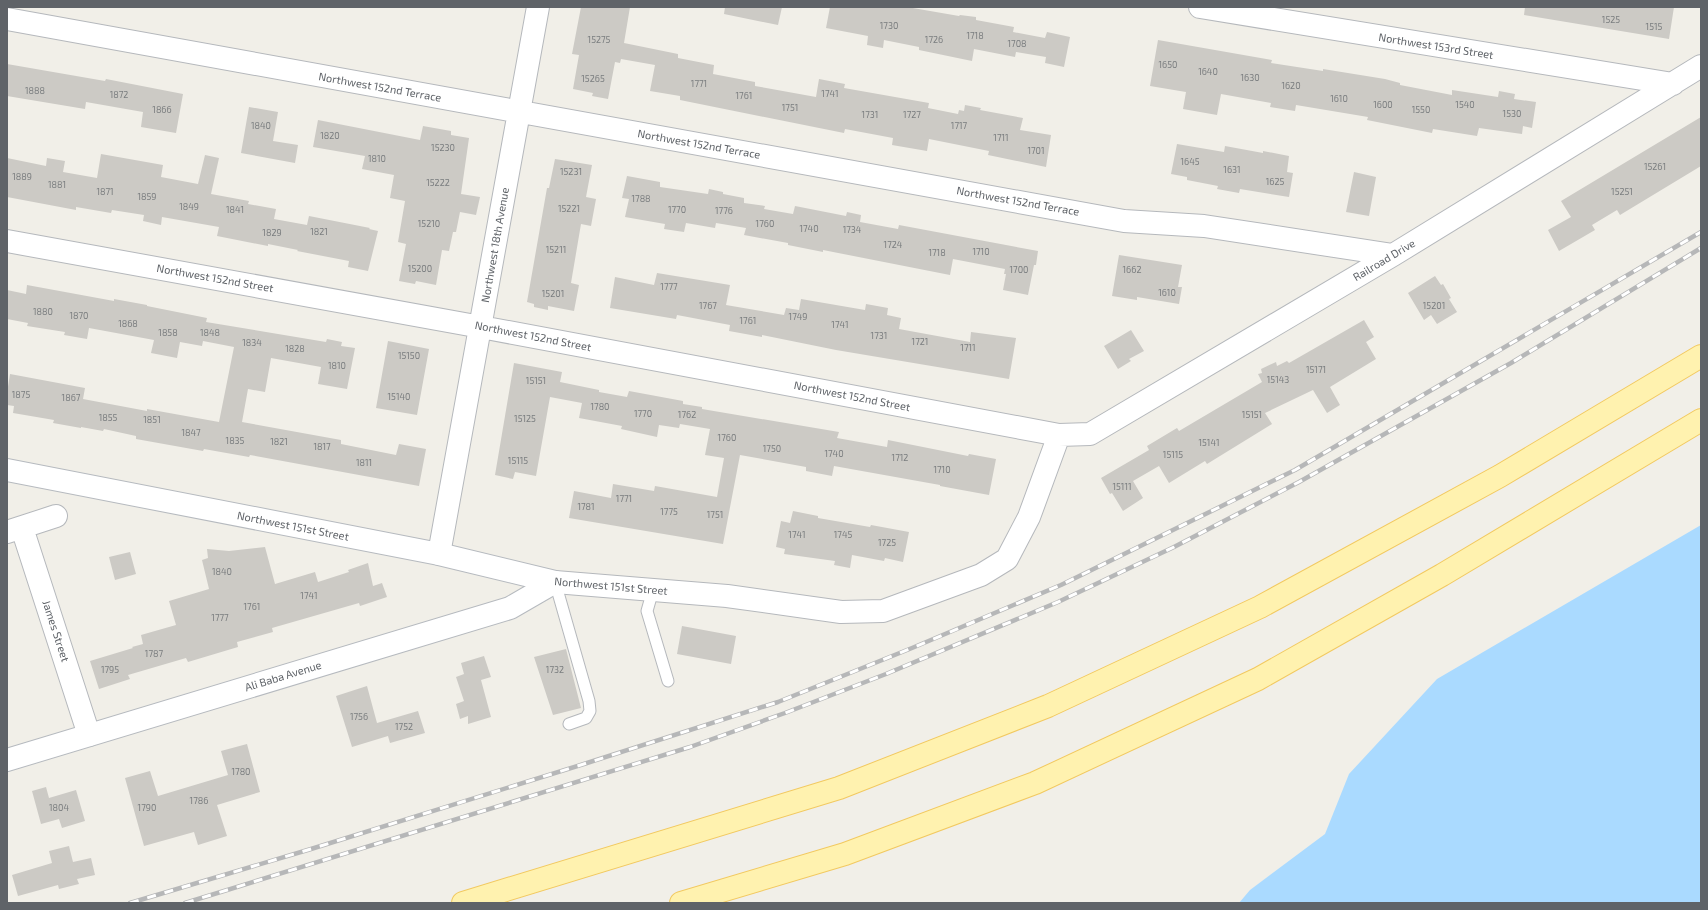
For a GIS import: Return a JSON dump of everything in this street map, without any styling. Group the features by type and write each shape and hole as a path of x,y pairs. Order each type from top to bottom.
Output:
{"main road":[{"path":"463,903 840,788 1048,706 1260,607 1500,476 1701,356"},
{"path":"681,903 845,854 1035,783 1258,679 1442,575 1701,420"}],"street":[{"name":"Northwest 18th Avenue","path":"439,554 538,7"},
{"name":"Northwest 153rd Street","path":"1200,7 1673,84"},
{"name":"Northwest 152nd Terrace","path":"7,19 1124,221 1204,226 1393,255"},
{"name":"Railroad Drive","path":"1059,435 1090,434 1393,255 1701,66"},
{"name":"Northwest 152nd Street","path":"7,241 481,327 1059,435"},
{"name":"Northwest 151st Street","path":"7,470 439,554 555,582 727,596 841,612 883,610 981,575 1006,559 1029,517 1059,435"},
{"path":"15,530 56,516"},
{"name":"James Street","path":"15,530 89,735"},
{"name":"Ali Baba Avenue","path":"7,760 510,608 555,582"}],"lane":[{"path":"555,582 589,701 590,711 586,718 569,724"},
{"path":"653,590 648,611 668,681"}],"water":[{"path":"1701,525 1701,903 1239,903 1250,890 1325,834 1349,774 1437,679"}],"building":[{"path":"581,7 630,7 624,43 678,54 678,58 714,65 713,74 755,82 755,86 816,97 819,79 845,84 844,88 929,103 928,108 958,114 959,110 964,111 965,105 981,108 980,110 1023,118 1020,130 1051,135 1046,167 988,155 989,151 929,139 927,151 892,145 893,138 845,129 844,133 680,100 680,96 650,91 655,65 621,59 620,63 615,62 608,99 592,96 593,93 573,89 579,55 572,54"},
{"path":"725,7 782,7 778,25 724,14"},
{"path":"830,7 907,7 959,16 976,17 976,20 1014,27 1013,32 1045,38 1047,32 1070,37 1064,67 1045,63 1046,57 1016,52 1015,57 974,49 972,61 919,50 919,47 884,40 883,48 867,45 868,36 826,28"},
{"path":"1525,7 1674,7 1669,39 1524,15"},
{"path":"1158,40 1272,60 1271,63 1323,71 1323,69 1385,79 1400,83 1400,85 1452,95 1452,90 1498,97 1499,91 1515,94 1514,99 1536,102 1532,128 1523,126 1522,134 1479,128 1477,136 1433,129 1432,133 1367,120 1368,117 1296,105 1295,111 1270,107 1271,103 1221,94 1217,115 1183,109 1186,92 1150,86"},
{"path":"7,64 105,81 106,79 183,94 176,133 141,127 143,112 86,102 85,109 7,96"},
{"path":"249,107 278,112 273,141 298,145 295,163 241,153"},
{"path":"1701,117 1701,166 1620,215 1617,210 1592,225 1595,230 1559,251 1548,230 1571,217 1561,201"},
{"path":"318,120 420,140 423,126 451,131 451,135 469,138 461,194 480,197 476,215 460,212 456,232 453,232 449,251 442,250 436,285 416,281 415,284 399,281 406,244 398,242 405,201 390,198 394,175 362,169 365,156 313,147"},
{"path":"1177,144 1224,152 1225,146 1289,156 1287,172 1293,173 1289,197 1240,189 1239,193 1217,189 1218,186 1187,180 1187,177 1171,174"},
{"path":"101,154 163,165 161,177 198,184 205,155 219,158 211,194 249,201 248,204 276,209 274,219 307,225 309,216 370,228 369,229 378,231 368,271 348,267 349,261 268,244 268,246 217,236 219,227 162,217 161,225 143,221 144,215 112,210 111,213 76,207 76,210 7,197 7,158 46,166 47,158 65,161 63,172 97,178"},
{"path":"555,159 592,165 586,197 596,199 591,226 581,224 571,283 579,285 574,311 548,306 548,310 534,307 534,304 527,302 547,188 549,188"},
{"path":"1354,172 1376,177 1369,216 1346,212"},
{"path":"627,176 660,182 660,187 708,194 709,189 723,192 723,194 744,198 744,203 765,206 764,209 793,214 795,206 846,216 847,212 861,215 860,222 898,229 899,225 1038,251 1036,265 1034,265 1028,295 1003,290 1006,274 1004,274 1005,269 953,259 950,275 823,250 823,252 788,245 788,243 744,235 746,228 716,223 715,228 686,223 684,232 664,229 665,224 625,217 629,199 622,198"},
{"path":"1119,255 1182,265 1178,287 1182,287 1179,304 1137,297 1137,300 1112,296"},
{"path":"657,273 730,285 726,305 784,315 786,308 799,310 801,299 865,310 866,304 888,308 887,315 901,318 899,329 970,342 971,332 1016,338 1009,379 836,350 762,335 762,337 729,331 730,325 677,315 676,319 610,308 615,277 654,285"},
{"path":"1435,276 1441,285 1443,284 1451,298 1449,299 1457,312 1437,324 1431,315 1424,320 1408,293"},
{"path":"27,285 114,301 114,299 147,305 207,318 206,322 326,342 327,339 342,342 341,346 355,348 347,389 318,384 321,367 271,358 265,392 248,389 242,422 341,440 341,444 396,455 399,444 426,449 419,486 250,455 249,457 204,449 203,451 136,439 136,436 104,429 103,431 81,428 53,423 54,420 13,413 14,406 7,405 10,374 85,388 83,399 219,422 234,347 203,341 202,346 180,342 177,358 151,353 154,340 89,328 87,339 64,335 65,332 27,326 28,323 7,319 7,290 26,294"},
{"path":"1364,320 1374,337 1366,342 1376,359 1330,387 1340,405 1327,413 1313,390 1265,413 1272,424 1207,464 1205,461 1169,483 1159,466 1133,481 1143,498 1123,511 1112,493 1110,494 1101,478 1149,450 1147,446 1177,428 1179,431 1262,382 1258,374 1262,373 1261,369 1276,362 1277,366 1287,361 1289,363"},
{"path":"1131,330 1144,351 1129,359 1131,361 1118,369 1104,346"},
{"path":"388,341 429,349 417,415 376,408"},
{"path":"514,363 562,372 560,382 599,390 599,392 627,397 629,391 683,401 683,404 702,407 702,409 839,432 837,438 887,447 888,440 968,456 969,454 996,459 989,495 834,466 832,476 806,471 806,467 740,455 723,544 569,518 574,491 611,498 613,484 654,491 655,486 717,497 724,458 705,455 710,429 680,424 679,428 659,425 657,437 621,429 622,426 579,418 582,403 550,397 536,476 515,472 513,479 495,475"},
{"path":"793,511 818,516 818,518 909,532 903,562 885,558 884,561 852,555 850,568 834,565 835,561 784,554 785,549 776,547 781,521 790,523"},
{"path":"265,547 275,584 315,572 318,582 349,572 348,570 368,563 373,586 382,583 387,597 360,606 359,603 272,628 273,632 237,642 238,647 188,662 186,658 128,675 130,679 99,689 90,661 143,644 141,635 176,625 169,601 209,589 202,560 208,558 207,549 229,551"},
{"path":"130,552 136,574 115,580 109,557"},
{"path":"682,626 736,636 731,664 677,654"},
{"path":"566,649 581,708 553,715 534,657"},
{"path":"484,656 491,677 481,680 491,717 468,724 468,716 460,719 456,704 464,701 456,677 464,674 461,663"},
{"path":"367,686 377,723 418,711 425,733 390,743 388,736 352,747 336,696"},
{"path":"247,744 260,792 217,805 227,836 198,845 194,832 144,846 125,778 150,771 158,796 228,775 221,751"},
{"path":"46,787 49,798 76,790 85,821 62,828 59,819 41,824 32,791"},
{"path":"69,846 73,862 91,858 95,875 77,879 79,884 59,889 58,885 18,896 12,875 52,863 49,851"}],"railway":[{"path":"130,903 311,849 778,702 912,648 1061,585 1295,470 1701,232"},
{"path":"185,903 690,747 785,713 886,674 1058,602 1174,547 1299,482 1511,363 1701,248"}]}
